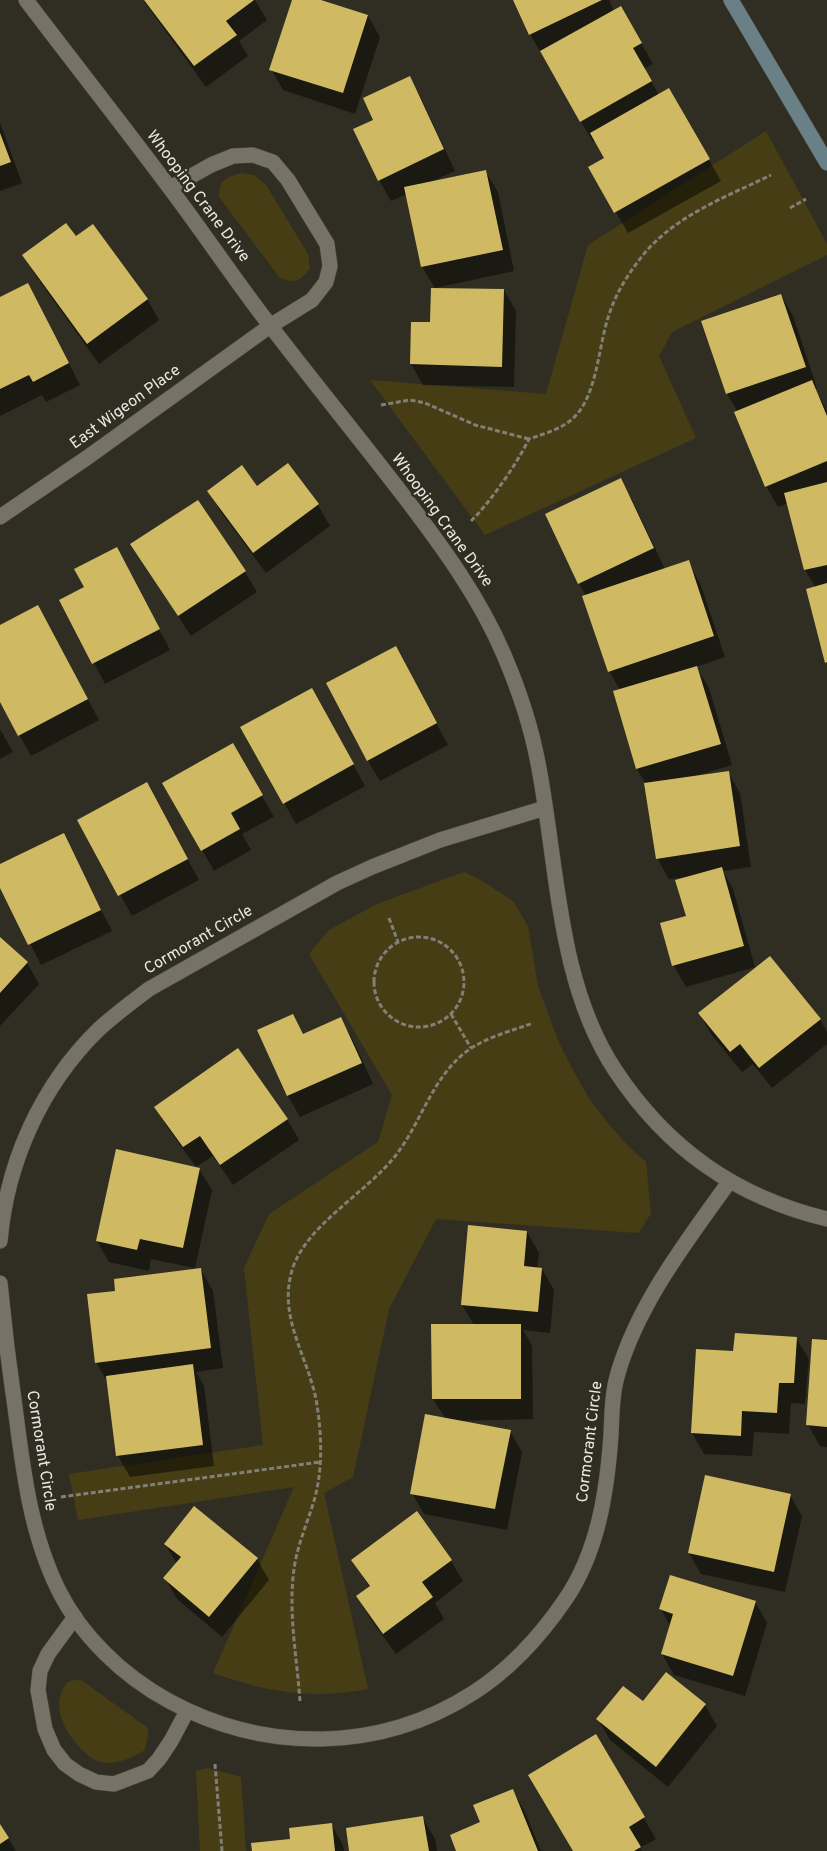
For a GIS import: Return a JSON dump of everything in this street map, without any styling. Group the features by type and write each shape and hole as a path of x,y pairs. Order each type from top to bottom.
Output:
{"street":[{"name":"Whooping Crane Drive","path":"26,0 170,188 270,326 343,417 442,547 487,618 504,655 531,731 538,762 566,942 576,985 587,1017 615,1070 664,1130 692,1156 729,1182 772,1203 827,1219"},
{"path":"731,0 827,163"},
{"name":"East Wigeon Place","path":"0,517 88,457 270,326 312,300 326,282 330,266 327,244 288,180 273,162 253,155 233,156 211,165 170,188"},
{"name":"Cormorant Circle","path":"0,1241 2,1214 9,1184 28,1131 42,1103 77,1052 99,1029 122,1010 149,989 330,888 372,867 440,840 545,808"},
{"name":"Cormorant Circle","path":"0,1283 27,1494 44,1555 58,1589 86,1634 122,1668 144,1685 187,1711 227,1726 292,1739 343,1739 396,1727 431,1714 473,1693 514,1660 566,1599 580,1573 591,1546 605,1490 616,1376 635,1328 662,1280 729,1182"},
{"path":"75,1617 48,1654 40,1671 38,1690 45,1729 54,1750 65,1764 79,1774 96,1782 114,1784 148,1771 172,1741 187,1711"}],"path":[{"path":"381,404 410,400 424,402 475,425 529,438 557,428 571,420 580,410 588,396 615,297 626,278 656,240 676,224 702,208 771,175"},
{"path":"790,208 806,199"},
{"path":"471,521 484,507 521,456 529,438"},
{"path":"389,918 398,942"},
{"path":"411,938 430,938 447,947 456,956 462,967 465,980 464,992 459,1004 441,1022 429,1026 416,1027 403,1024 391,1018 382,1008 374,985 375,971 388,949 398,942 411,938"},
{"path":"451,1014 471,1048"},
{"path":"300,1701 293,1616 294,1570 300,1543 315,1495 320,1462 320,1430 314,1388 290,1321 288,1290 291,1272 298,1257 317,1230 381,1172 394,1157 414,1129 441,1077 471,1048 486,1040 533,1023"},
{"path":"61,1498 320,1462"},
{"path":"215,1764 222,1851"}],"shaded area":[{"path":"766,131 827,244 827,255 672,332 659,356 696,438 485,535 370,380 546,394 588,245"},
{"path":"240,173 254,175 266,185 308,254 310,269 300,279 290,281 280,278 219,197 220,186 224,180"},
{"path":"464,872 479,879 513,901 528,926 538,986 559,1043 590,1100 629,1147 646,1162 651,1214 638,1233 436,1219 389,1309 353,1477 324,1493 368,1689 327,1694 308,1694 271,1689 233,1680 213,1673 294,1487 78,1520 69,1474 263,1445 244,1268 269,1214 378,1142 392,1095 309,954 329,930 377,904"},
{"path":"81,1680 148,1728 145,1750 124,1760 106,1763 95,1760 78,1745 64,1726 59,1704 60,1697 67,1683"},
{"path":"208,1768 241,1777 246,1851 200,1851 196,1771"}],"building":[{"path":"144,0 254,0 226,21 237,35 194,66"},
{"path":"292,0 321,0 368,15 343,93 269,70"},
{"path":"513,0 602,0 529,35"},
{"path":"621,6 642,43 633,48 652,81 580,122 540,51"},
{"path":"410,76 444,149 378,181 353,129 373,120 363,98"},
{"path":"669,88 710,159 614,213 588,167 604,158 590,133"},
{"path":"0,133 11,162 0,166"},
{"path":"486,170 503,250 421,267 404,187"},
{"path":"66,223 76,236 93,224 148,299 87,344 22,255"},
{"path":"28,283 69,363 33,382 29,375 0,389 0,297"},
{"path":"431,288 504,289 502,367 410,364 411,322 430,322"},
{"path":"781,294 806,367 726,394 701,321"},
{"path":"812,380 827,416 827,461 765,487 734,412"},
{"path":"288,463 319,504 253,553 207,491 242,465 257,486"},
{"path":"621,478 654,548 578,584 545,514"},
{"path":"827,482 827,565 804,570 784,493"},
{"path":"198,500 246,571 178,616 130,544"},
{"path":"117,547 160,629 92,664 59,600 84,587 74,569"},
{"path":"689,560 714,636 608,672 582,596"},
{"path":"827,583 827,662 825,663 806,589"},
{"path":"38,605 88,699 18,736 0,702 0,625"},
{"path":"396,646 437,723 367,761 326,683"},
{"path":"697,666 721,744 636,769 613,691"},
{"path":"312,688 354,764 283,804 240,727"},
{"path":"233,743 263,795 231,813 240,829 201,851 162,783"},
{"path":"729,771 740,846 656,859 644,783"},
{"path":"147,782 188,859 118,896 77,820"},
{"path":"64,833 101,910 28,945 0,888 0,864"},
{"path":"722,867 744,946 672,966 660,923 686,916 675,880"},
{"path":"0,937 28,962 0,993"},
{"path":"770,956 821,1019 759,1068 740,1044 730,1052 698,1013"},
{"path":"293,1014 303,1034 341,1017 362,1063 287,1096 257,1030"},
{"path":"238,1048 288,1119 220,1165 200,1136 183,1147 154,1107"},
{"path":"116,1149 200,1168 183,1248 140,1239 137,1250 96,1241"},
{"path":"468,1225 527,1231 524,1266 542,1268 538,1312 461,1305"},
{"path":"201,1268 211,1348 95,1363 87,1294 115,1291 114,1279"},
{"path":"431,1324 521,1324 521,1399 432,1399"},
{"path":"735,1333 797,1337 794,1383 779,1383 777,1413 742,1411 741,1436 691,1433 696,1349 733,1351"},
{"path":"812,1339 827,1340 827,1427 806,1425"},
{"path":"193,1364 203,1445 116,1456 106,1376"},
{"path":"425,1414 511,1430 495,1509 410,1494"},
{"path":"705,1475 791,1494 774,1572 688,1553"},
{"path":"194,1506 258,1558 209,1617 163,1578 181,1557 164,1544"},
{"path":"417,1511 452,1560 422,1582 433,1597 383,1634 356,1596 370,1586 351,1560"},
{"path":"670,1575 756,1601 733,1676 661,1654 673,1614 659,1609"},
{"path":"666,1672 706,1704 656,1767 596,1719 623,1686 643,1701"},
{"path":"596,1734 645,1817 629,1827 641,1847 634,1851 573,1851 528,1775"},
{"path":"513,1789 538,1851 456,1851 450,1835 480,1822 473,1805"},
{"path":"423,1816 429,1851 349,1851 346,1828"},
{"path":"332,1823 335,1851 252,1851 251,1843 290,1839 289,1828"},
{"path":"0,1824 9,1838 0,1844"}]}
